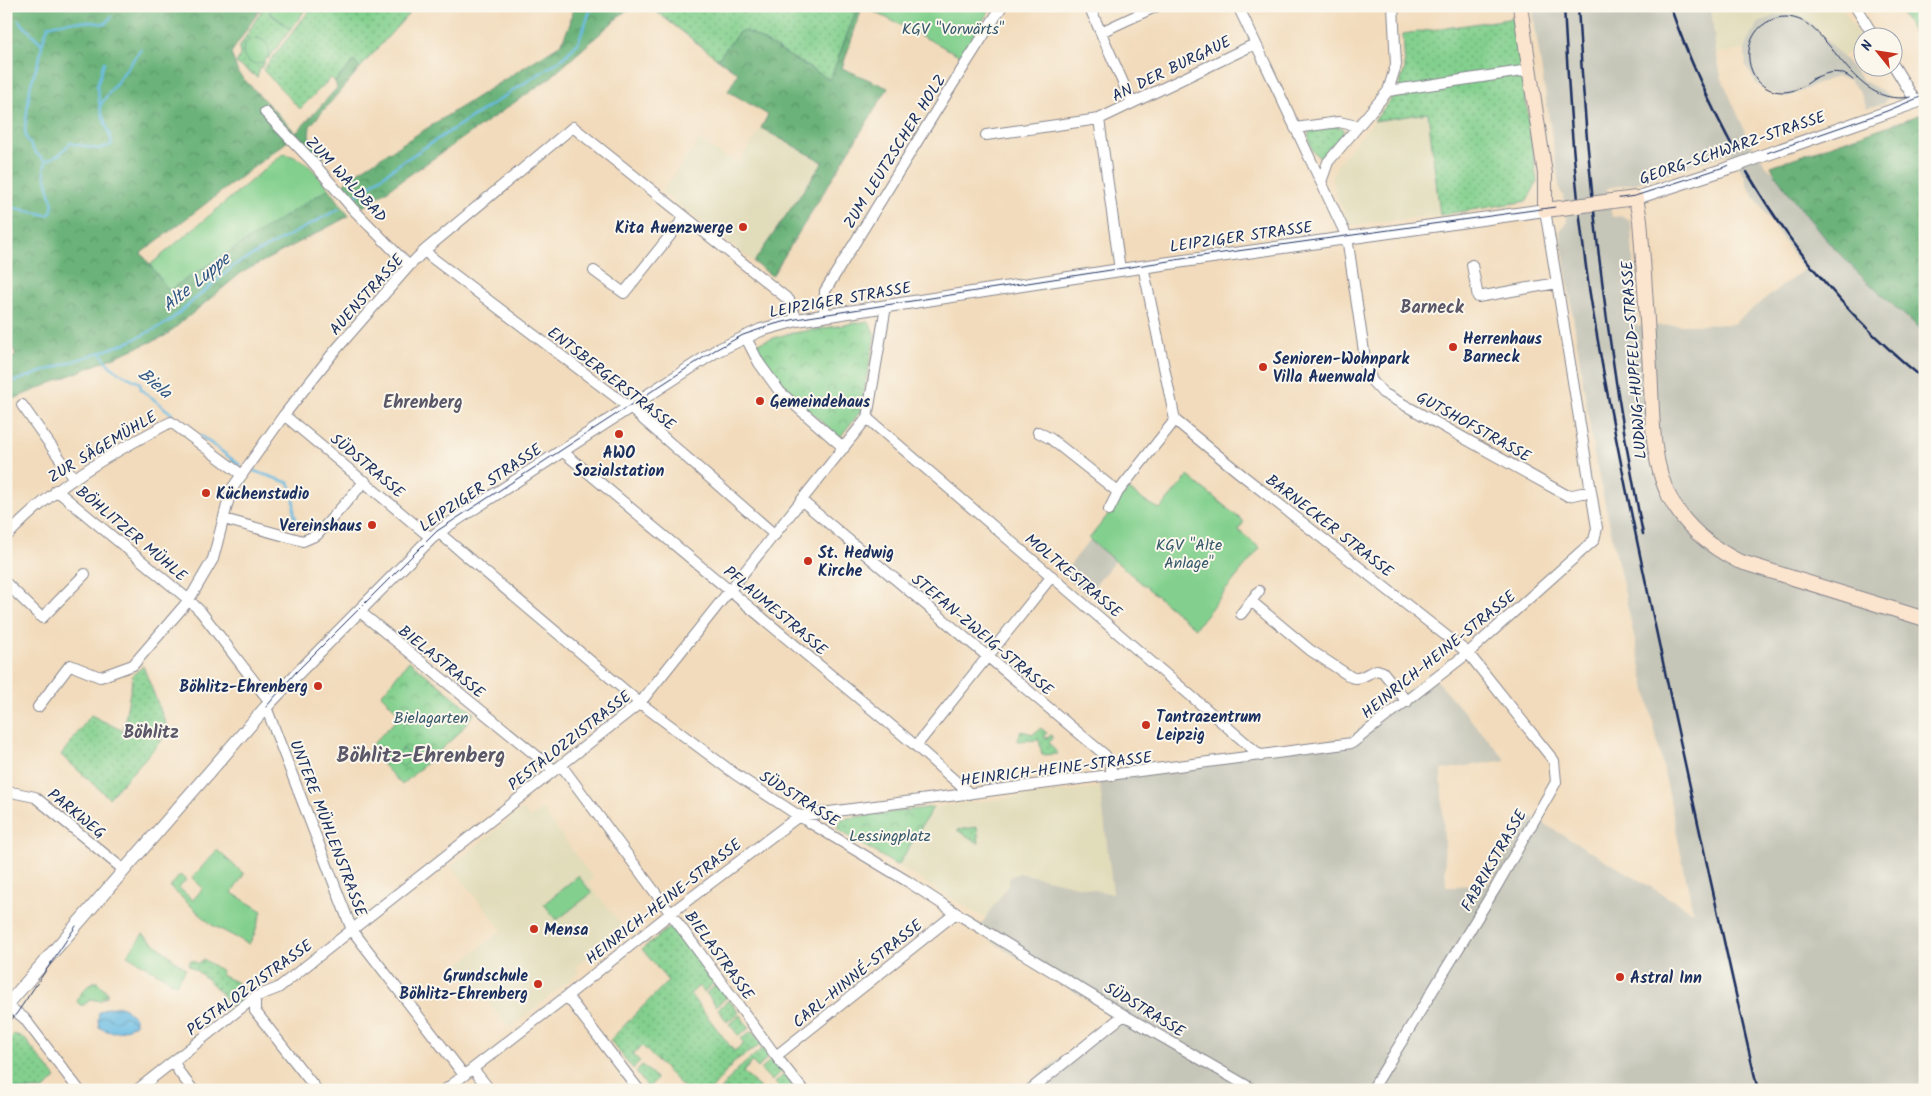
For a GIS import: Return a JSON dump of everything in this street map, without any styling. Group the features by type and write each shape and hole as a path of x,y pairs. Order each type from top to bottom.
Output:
{"main road":[{"path":"1520,6 1545,174 1546,210"},
{"name":"GEORG-SCHWARZ-STRASSE","path":"1546,210 1636,198"},
{"name":"LUDWIG-HUPFELD-STRASSE","path":"1636,198 1640,220 1655,446 1659,468 1675,506 1697,534 1710,545 1738,561 1925,619"}],"street":[{"name":"ZUM LEUTZSCHER HOLZ","path":"824,316 825,291 1002,6"},
{"path":"1089,6 1132,103"},
{"path":"1101,32 1156,6"},
{"name":"GUTSHOFSTRASSE","path":"1238,6 1347,237 1366,365 1372,381 1384,393 1568,496 1591,491"},
{"path":"1321,182 1328,162 1388,91 1396,64 1393,6"},
{"path":"1855,6 1869,28"},
{"name":"AN DER BURGAUE","path":"986,134 1099,119 1256,44"},
{"path":"1388,91 1529,70"},
{"path":"1904,78 1921,100"},
{"name":"GEORG-SCHWARZ-STRASSE","path":"1636,198 1735,166 1921,100"},
{"name":"ZUM WALDBAD","path":"265,112 309,158 353,209 409,266"},
{"name":"AN DER BURGAUE","path":"1099,119 1120,270"},
{"path":"1295,128 1339,122 1357,126"},
{"name":"AUENSTRASSE","path":"38,707 70,665 100,677 132,665 188,600 213,559 231,490 284,415 333,353 425,250 573,127 789,300 797,320"},
{"name":"LEIPZIGER STRASSE","path":"7,1005 268,704 435,535 716,351 745,336 797,320 886,306 1143,266 1546,210"},
{"name":"HEINRICH-HEINE-STRASSE","path":"452,1088 464,1076 567,996 670,912 799,816 1352,743 1407,702 1468,653 1594,540 1597,528 1546,210"},
{"path":"594,271 624,293 686,217"},
{"name":"ENTSBERGERSTRASSE","path":"425,250 431,257 630,407 775,535"},
{"path":"1472,265 1478,298 1557,283"},
{"path":"1109,510 1118,492 1175,420 1143,266"},
{"name":"PESTALOZZISTRASSE","path":"137,1090 255,997 278,988 640,703 868,418 886,306"},
{"path":"745,336 759,363 780,392 844,448"},
{"path":"22,405 73,478"},
{"name":"SÜDSTRASSE","path":"284,415 365,482 435,535 640,703 735,774 956,913 1254,1090"},
{"name":"MOLTKESTRASSE","path":"868,418 1261,756"},
{"name":"BARNECKER STRASSE","path":"1175,420 1468,653"},
{"name":"ZUR SÄGEMÜHLE","path":"6,537 56,490 73,478 103,459 171,422 242,475"},
{"path":"1038,432 1051,439 1118,492"},
{"name":"PFLAUMESTRASSE","path":"562,451 916,746 970,794"},
{"path":"224,519 303,541 317,535 365,482"},
{"name":"BÖHLITZER MÜHLE","path":"56,490 188,600"},
{"name":"STEFAN-ZWEIG-STRASSE","path":"802,501 1106,755 1110,763 1112,776"},
{"path":"6,520 14,528"},
{"path":"6,583 42,618 85,574"},
{"path":"916,746 1052,576"},
{"path":"1241,614 1259,591"},
{"name":"UNTERE MÜHLENSTRASSE","path":"188,600 201,612 268,704 352,930 464,1076"},
{"path":"1251,601 1310,650 1351,677 1356,679 1378,670 1383,672 1407,702"},
{"name":"BIELASTRASSE","path":"359,611 558,768 670,912 803,1090"},
{"name":"FABRIKSTRASSE","path":"1372,1090 1484,906 1556,782 1554,761 1468,653"},
{"name":"PARKWEG","path":"6,788 11,792 34,797 124,870"},
{"name":"CARL-HINNÉ-STRASSE","path":"776,1056 956,913"},
{"path":"567,996 639,1090"},
{"path":"255,997 255,1011 317,1090"},
{"path":"7,1005 24,1018 79,1090"},
{"path":"1030,1090 1124,1014"},
{"path":"174,1061 179,1072 193,1090"},
{"path":"473,1069 490,1090"}],"shaded area":[{"path":"1532,6 1711,6 1716,53 1722,79 1749,140 1768,168 1775,174 1813,223 1855,269 1892,305 1925,332 1925,1090 1020,1090 1114,1016 976,932 1006,888 1011,876 1020,873 1113,894 1099,777 1348,738 1430,673 1506,760 1441,770 1446,887 1489,883 1529,815 1693,912 1594,454 1560,231 1567,222 1563,195 1560,191","holes":["1730,153 1746,178 1746,184 1803,270 1733,324 1637,326 1631,224 1623,216 1612,217 1607,188 1637,183"]},
{"path":"1711,6 1841,6 1855,28 1854,48 1842,57 1819,29 1750,36 1745,50 1716,53"},
{"path":"1776,15 1800,16 1811,23 1854,70 1854,78 1861,78 1889,95 1885,103 1867,108 1859,90 1849,80 1836,76 1788,97 1770,93 1756,83 1746,66 1745,50 1750,36 1759,23"},
{"path":"1428,113 1440,215 1350,225 1336,195 1332,176 1339,162 1374,121"},
{"name":"Kita Auenzwerge","path":"761,128 823,162 754,262 662,192 699,141 738,164"},
{"path":"1090,540 1115,561 1087,595 1062,575"},
{"path":"1100,787 1113,894 1020,873 1011,876 986,919 898,866 933,807"},
{"path":"523,809 530,818 542,809 593,878 588,883 625,929 576,966 579,972 510,1028 458,965 502,930 451,866"}],"green space":[{"path":"6,6 262,6 231,53 238,73 296,133 337,88 335,82 354,61 360,68 310,126 309,136 325,156 321,160 297,134 141,253 169,290 329,188 349,216 241,273 165,336 6,402 6,360 16,356 6,331"},
{"path":"264,6 273,6 269,13 291,29 268,59 268,55 257,38 251,39 244,54 250,62 263,61 265,63 257,77 236,63 240,56 239,48"},
{"path":"273,6 308,6 291,29 269,12"},
{"path":"313,6 409,6 413,9 360,68 354,61 335,82 331,78 300,109 263,70"},
{"path":"573,6 631,6 550,78 363,207 343,184 359,171 561,44 570,24"},
{"path":"649,6 858,6 830,80 747,31 739,32 718,59"},
{"name":"KGV \"Vorwärts\"","path":"863,6 992,6 961,56"},
{"path":"1897,6 1925,6 1925,53 1913,34"},
{"path":"856,11 861,11 842,68 888,88 772,276 754,262 823,162 761,128 768,115 728,91 738,73 718,59 739,32 747,31 830,80"},
{"path":"1515,18 1537,182 1527,201 1440,215 1428,113 1374,121 1397,91 1405,69 1403,34"},
{"path":"256,38 265,42 269,51 265,60 256,64 247,60 243,51 247,42"},
{"path":"1925,113 1925,332 1880,294 1838,252 1798,204 1771,166"},
{"path":"1337,126 1343,128 1343,132 1333,151 1325,156 1317,156 1310,145 1310,130"},
{"path":"283,154 304,162 329,188 169,290 150,265"},
{"path":"868,321 875,334 860,412 840,437 793,395 773,372 755,344 787,334"},
{"name":"KGV \"Alte Anlage\"","path":"1188,476 1244,522 1238,530 1260,548 1195,628 1089,539 1128,489 1147,503 1160,509"},
{"name":"Bielagarten","path":"409,661 474,713 459,733 402,785 368,749 401,715 381,695"},
{"path":"143,666 169,732 109,798 61,755 91,715 123,731 133,675"},
{"path":"1041,728 1047,733 1044,736 1046,739 1051,735 1053,738 1049,743 1058,754 1042,755 1039,740 1017,741 1021,731 1033,734"},
{"path":"403,749 412,758 403,767 394,757"},
{"name":"Lessingplatz","path":"933,807 899,864 896,865 837,829 841,819"},
{"path":"977,827 979,843 957,830"},
{"path":"217,850 244,874 232,893 262,911 249,944 212,925 170,887 180,875 186,880 179,888 193,900 203,888 192,878"},
{"path":"578,876 592,893 557,920 544,904"},
{"path":"670,927 673,927 715,982 704,992 699,986 690,994 734,1051 744,1044 741,1039 752,1031 762,1044 736,1060 711,1090 686,1090 642,1046 633,1054 640,1062 633,1069 610,1040 668,981 642,949"},
{"path":"143,934 186,969 176,984 127,955"},
{"path":"203,959 222,971 221,975 236,982 249,996 233,1008 213,985 188,965 191,960 199,964"},
{"path":"94,982 98,982 107,992 107,996 100,1001 91,999 84,1005 80,1005 77,1002 80,996"},
{"path":"717,984 727,997 716,1006 706,993"},
{"path":"729,1000 739,1013 727,1022 718,1009"},
{"path":"740,1015 749,1028 739,1036 729,1024"},
{"path":"14,1034 24,1038 56,1078 44,1090 6,1090 6,1042"},
{"path":"764,1047 770,1055 758,1068 752,1062 743,1072 762,1090 720,1090 736,1071"},
{"path":"772,1058 782,1071 772,1081 761,1070"},
{"path":"642,1065 657,1079 648,1088 636,1072"},
{"path":"784,1074 794,1087 791,1090 782,1090 775,1083"}],"water":[{"path":"120,1006 125,1008 135,1018 135,1024 117,1032 104,1030 99,1027 99,1012 107,1008"}],"waterway":[{"name":"Alte Luppe","path":"357,195 402,162 562,59 578,43 592,6"},
{"path":"6,9 12,15"},
{"path":"19,21 42,44 48,26 76,22 105,24 111,17"},
{"path":"42,44 30,87 25,128 26,137 31,146 46,161"},
{"path":"6,210 10,207 47,215 51,213 53,205 44,170 46,161 60,154 70,143 98,149 111,145 112,142 100,108 101,104 141,49"},
{"path":"100,106 97,86 104,62"},
{"name":"Alte Luppe","path":"6,384 131,341 167,323 236,264 339,209"},
{"path":"6,227 11,249 6,258"},
{"name":"Biela","path":"101,352 112,368 140,383 141,389 172,414"},
{"name":"Biela","path":"201,436 240,465"},
{"name":"Biela","path":"254,471 289,483 294,493 294,514 299,527"}],"tram line":[{"path":"1817,77 1802,87 1791,91 1775,91 1763,86 1754,76 1750,63 1749,49 1753,36 1763,25 1777,18 1790,17 1803,21 1821,37 1853,75 1865,85 1878,93 1893,98 1911,97"},
{"path":"1812,79 1833,72 1843,74 1853,80"},
{"path":"266,707 296,672 437,531 715,350 743,335 796,319 1201,256 1635,196 1761,155 1887,111 1925,95"},
{"path":"6,1026 17,1013 76,926"}],"railway":[{"path":"1564,6 1576,182 1584,253 1598,339 1648,594 1758,1090"},
{"path":"1578,6 1593,205 1609,337 1643,534"},
{"path":"1670,6 1700,81 1736,153"},
{"path":"1747,172 1784,230 1827,284 1874,335 1925,380"}],"place":[{"name":"Kita Auenzwerge","path":"743,227"},
{"name":"Herrenhaus Barneck","path":"1453,347"},
{"name":"Senioren-Wohnpark Villa Auenwald","path":"1263,367"},
{"name":"Gemeindehaus","path":"760,401"},
{"name":"AWO Sozialstation","path":"619,434"},
{"name":"Küchenstudio","path":"206,493"},
{"name":"Vereinshaus","path":"372,525"},
{"name":"St. Hedwig Kirche","path":"808,561"},
{"name":"Böhlitz-Ehrenberg","path":"318,686"},
{"name":"Tantrazentrum Leipzig","path":"1146,725"},
{"name":"Mensa","path":"534,929"},
{"name":"Astral Inn","path":"1620,977"},
{"name":"Grundschule Böhlitz-Ehrenberg","path":"538,984"}],"district":[{"name":"Barneck","path":"1432,307"},
{"name":"Ehrenberg","path":"423,402"},
{"name":"Böhlitz","path":"151,732"},
{"name":"Böhlitz-Ehrenberg","path":"421,755"}]}
